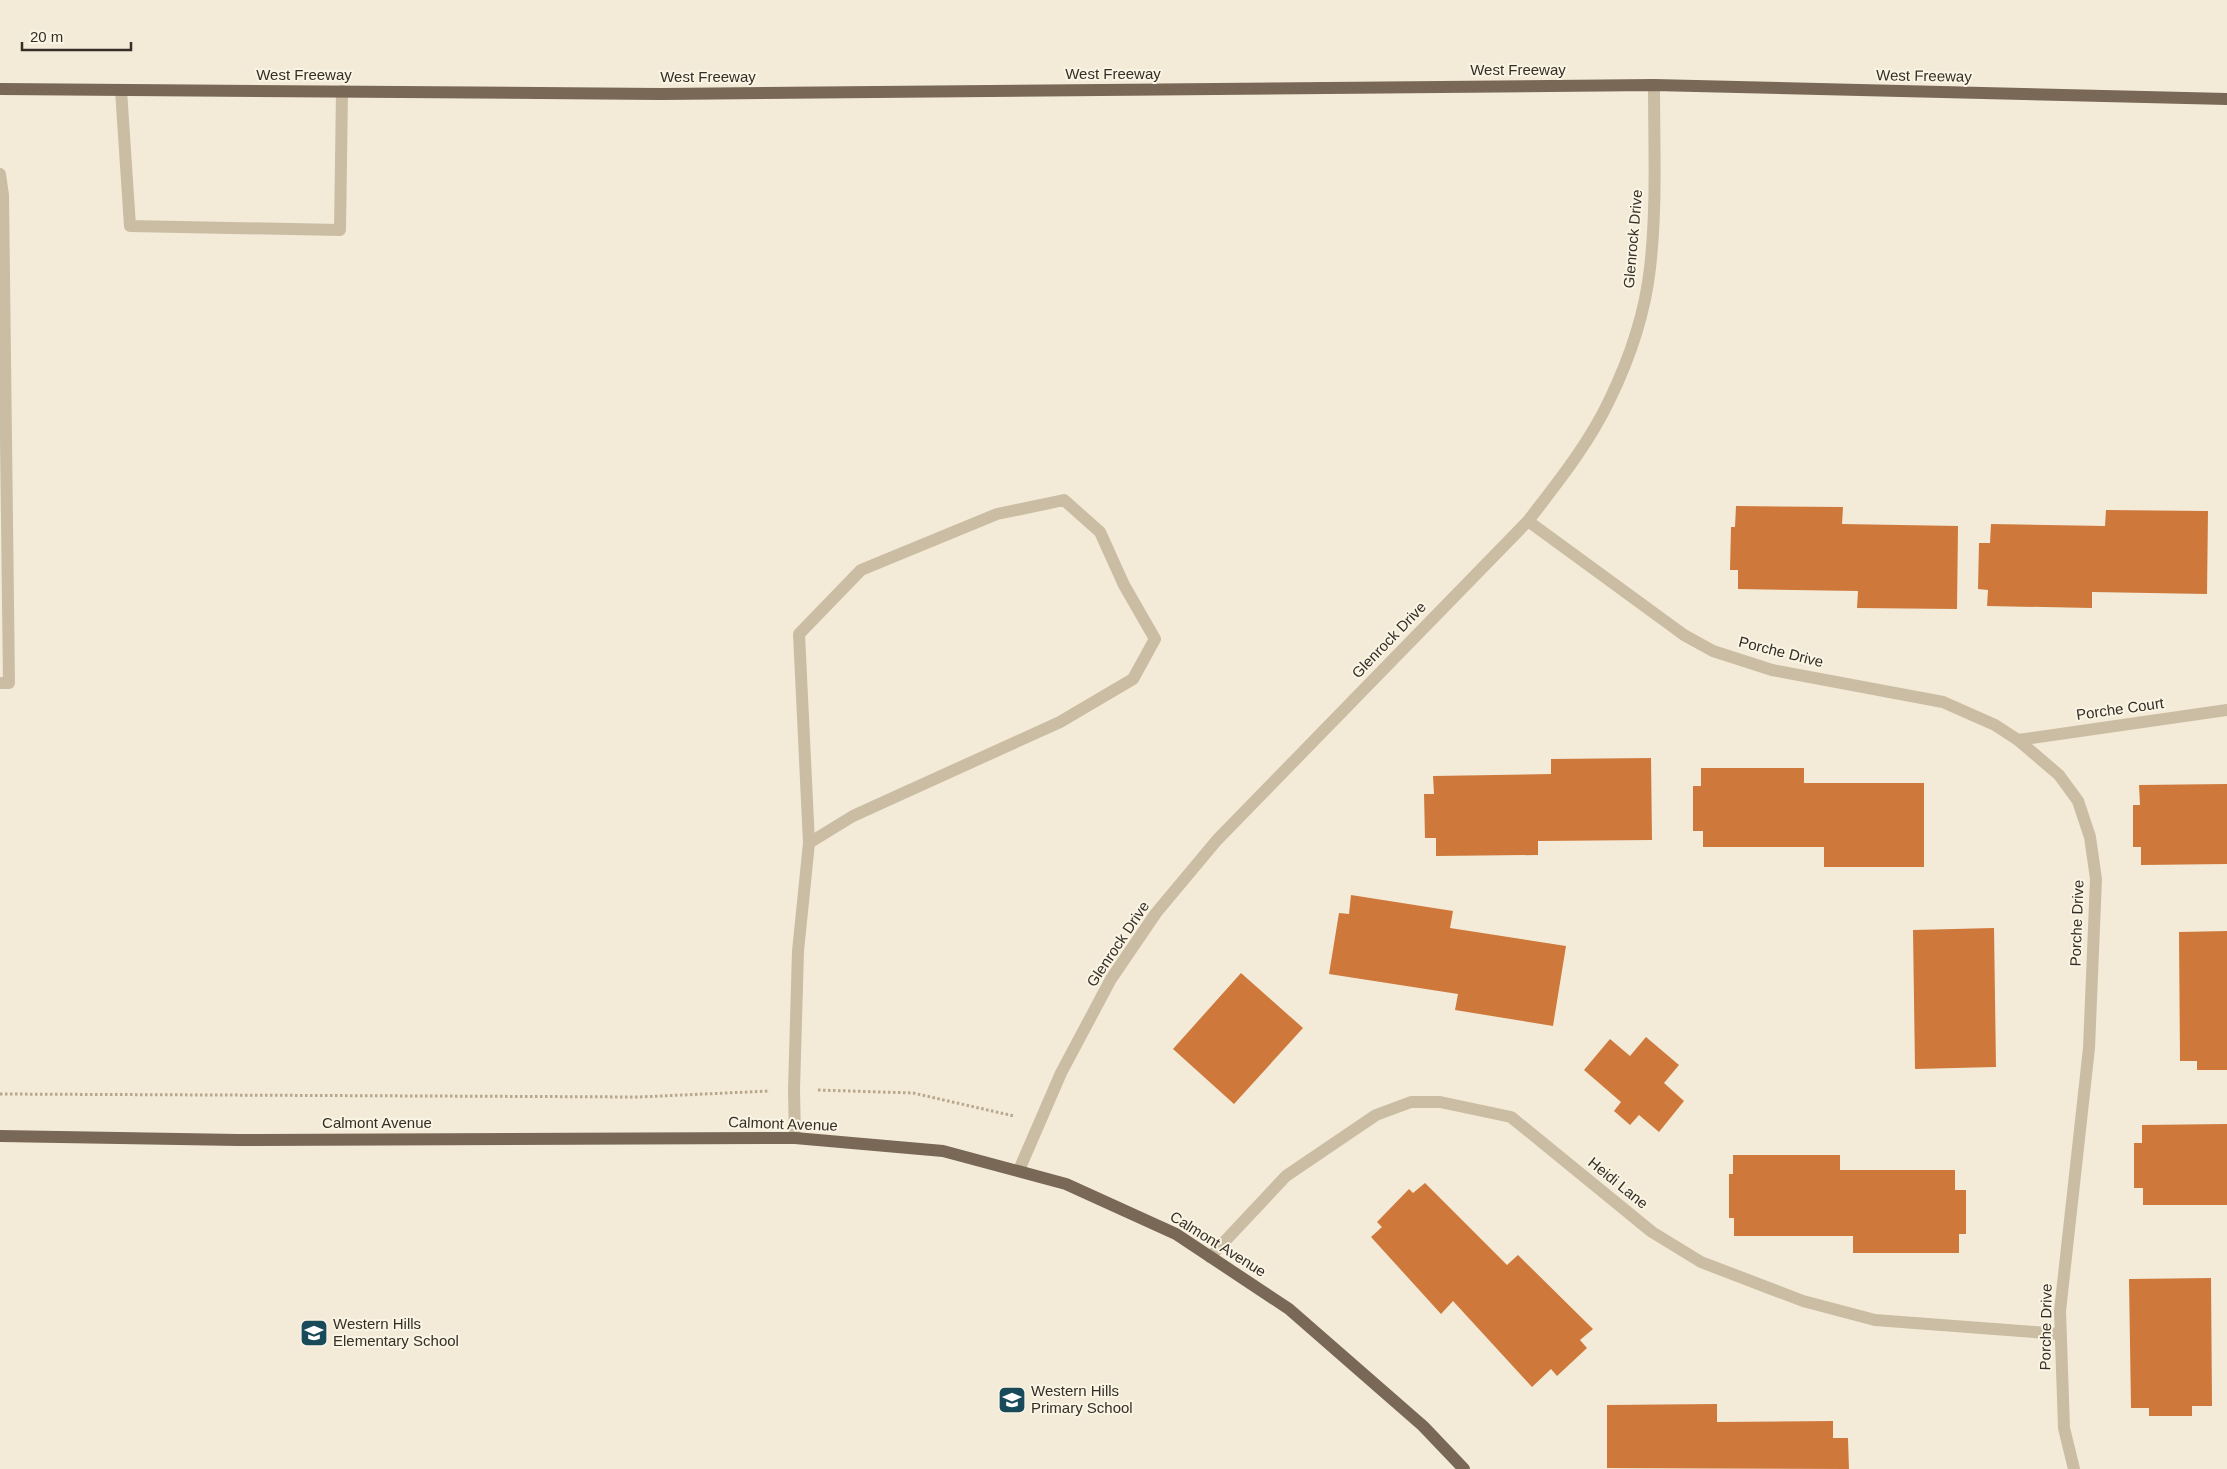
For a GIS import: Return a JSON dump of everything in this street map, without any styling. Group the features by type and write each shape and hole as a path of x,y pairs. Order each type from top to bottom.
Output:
{"main road":[{"name":"West Freeway","path":"0,89 662,94 1654,85 2227,99"},
{"name":"Calmont Avenue","path":"0,1136 238,1140 796,1138 943,1150 1066,1184 1176,1234 1290,1309 1423,1426 1464,1469"}],"street":[{"name":"Glenrock Drive","path":"1019,1170 1061,1073 1111,979 1156,913 1217,840 1528,521 1572,463 1609,402 1638,329 1650,268 1654,195 1654,85"},
{"path":"121,90 130,226 340,230 342,92"},
{"path":"0,174 4,544 9,683 0,683"},
{"path":"796,1138 794,1090 798,951 809,843 799,634 861,570 996,514 1064,500 1100,532 1124,585 1155,639 1133,679 1060,722 853,816 809,843"},
{"name":"Porche Drive","path":"1528,521 1684,635 1712,651 1772,670 1943,702 1995,725 2018,740 2059,775 2078,801 2090,837 2096,879 2089,1048 2060,1310 2064,1428 2074,1469"},
{"name":"Porche Court","path":"2018,740 2227,710"},
{"name":"Heidi Lane","path":"1210,1257 1286,1176 1376,1115 1411,1102 1440,1102 1511,1117 1652,1232 1701,1262 1803,1302 1875,1320 2060,1334"}],"path":[{"path":"0,1094 639,1097 794,1090 913,1093 1039,1122"}],"building":[{"path":"1736,506 1843,507 1842,524 1958,526 1957,609 1857,608 1858,591 1738,589 1738,570 1730,570 1731,527 1735,527"},
{"path":"2106,510 2208,511 2207,594 2092,592 2092,608 1987,606 1988,590 1978,589 1979,543 1990,543 1991,524 2105,526"},
{"path":"1651,758 1652,840 1538,841 1538,855 1436,856 1436,838 1425,838 1424,794 1434,794 1433,776 1551,774 1551,759"},
{"path":"1701,768 1804,768 1804,783 1924,783 1924,867 1824,867 1824,847 1703,847 1703,831 1693,831 1693,786 1701,786"},
{"path":"2227,784 2227,864 2141,865 2141,847 2133,847 2133,805 2140,805 2139,785"},
{"path":"1351,895 1453,911 1450,928 1566,946 1553,1026 1455,1010 1458,994 1329,974 1339,913 1349,914"},
{"path":"1994,928 1996,1067 1915,1069 1913,930"},
{"path":"2227,931 2227,1070 2197,1070 2197,1061 2180,1061 2179,932"},
{"path":"1241,973 1303,1028 1234,1104 1173,1049"},
{"path":"1646,1037 1679,1065 1664,1083 1684,1101 1659,1132 1639,1115 1630,1125 1614,1111 1621,1102 1584,1070 1610,1039 1630,1056"},
{"path":"2227,1124 2227,1205 2143,1205 2143,1188 2134,1188 2134,1143 2142,1143 2142,1125"},
{"path":"1733,1155 1840,1155 1840,1170 1955,1170 1955,1190 1966,1190 1966,1234 1959,1234 1959,1253 1853,1253 1853,1236 1734,1236 1734,1218 1729,1218 1729,1174 1733,1174"},
{"path":"1425,1183 1507,1265 1518,1255 1593,1329 1580,1340 1587,1348 1557,1376 1551,1369 1532,1387 1453,1301 1441,1314 1371,1237 1382,1227 1377,1222 1409,1189 1413,1193"},
{"path":"2211,1278 2212,1406 2192,1406 2192,1416 2149,1416 2149,1408 2131,1408 2129,1279"},
{"path":"1717,1404 1717,1422 1833,1421 1833,1438 1848,1438 1849,1469 1607,1468 1607,1405"}],"place":[{"name":"Western Hills Elementary School","path":"314,1333"},
{"name":"Western Hills Primary School","path":"1012,1400"}]}
